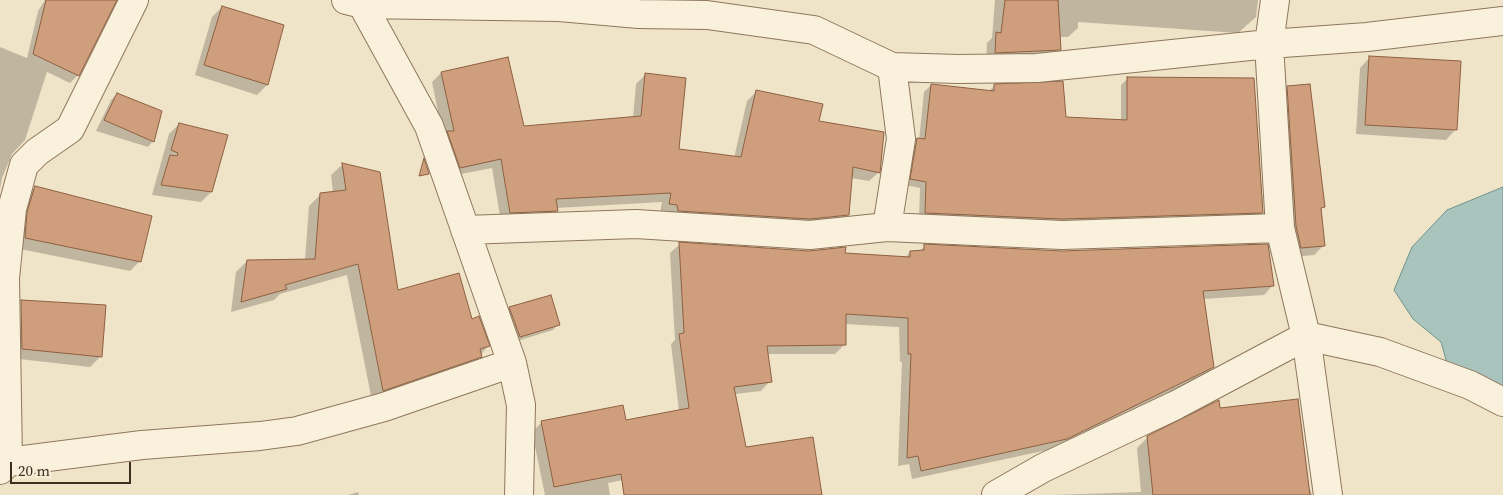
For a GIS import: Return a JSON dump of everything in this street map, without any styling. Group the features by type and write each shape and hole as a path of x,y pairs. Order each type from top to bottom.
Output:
{"street":[{"path":"134,0 70,128 37,152 24,165 12,209 5,278 4,466 142,445 260,436 297,430 384,407 512,363"},
{"path":"1275,0 1268,44 1280,228 1306,336 1328,495"},
{"path":"357,1 559,4 639,14 708,8 814,30 892,67 1037,68 1268,44 1367,37 1503,21"},
{"path":"357,1 428,126 512,363 521,405 519,495"},
{"path":"887,227 901,139 892,67"},
{"path":"465,230 636,224 810,235 887,227 1062,235 1280,228"},
{"path":"996,495 1044,468 1176,405 1306,336 1380,352 1470,385 1503,402"}],"water":[{"path":"1503,187 1503,394 1448,367 1441,342 1413,319 1394,290 1412,247 1447,210"}],"building":[{"path":"46,0 117,0 79,76 33,54"},
{"path":"1005,0 1058,0 1061,50 995,53 996,32 1001,33"},
{"path":"222,6 284,25 268,85 204,65"},
{"path":"1369,56 1461,61 1457,130 1365,125"},
{"path":"508,57 524,126 641,116 645,73 686,78 679,149 741,157 756,90 823,104 819,121 884,132 880,173 853,167 849,215 810,219 678,211 677,205 669,204 671,193 556,199 558,211 510,213 501,159 460,168 447,131 454,131 441,72"},
{"path":"1127,77 1254,78 1263,213 1062,219 925,213 926,182 910,179 917,138 925,139 931,84 994,91 994,84 1063,81 1066,117 1127,120"},
{"path":"1310,84 1325,207 1321,208 1325,246 1301,248 1296,226 1287,86"},
{"path":"117,93 162,111 154,142 104,120"},
{"path":"179,123 228,135 212,192 161,185 170,155 177,156 178,153 171,150"},
{"path":"424,158 429,174 419,176"},
{"path":"342,163 380,172 398,290 459,273 472,319 479,316 490,346 480,349 482,357 383,391 358,264 285,285 287,289 241,302 247,260 315,259 320,193 346,190"},
{"path":"35,186 152,216 141,262 25,238 27,212"},
{"path":"679,242 809,251 846,247 845,253 910,257 910,251 924,250 924,244 1062,251 1268,244 1274,286 1203,291 1214,367 1067,439 921,471 918,456 907,458 911,354 908,354 908,318 846,314 846,345 767,346 772,382 734,387 746,447 813,437 822,495 624,495 621,474 554,487 541,421 623,405 626,420 689,408 679,334 684,333"},
{"path":"551,295 560,325 520,337 509,307"},
{"path":"21,300 106,305 102,357 22,349"},
{"path":"1298,399 1310,495 1153,495 1147,436 1219,400 1220,408"}]}
